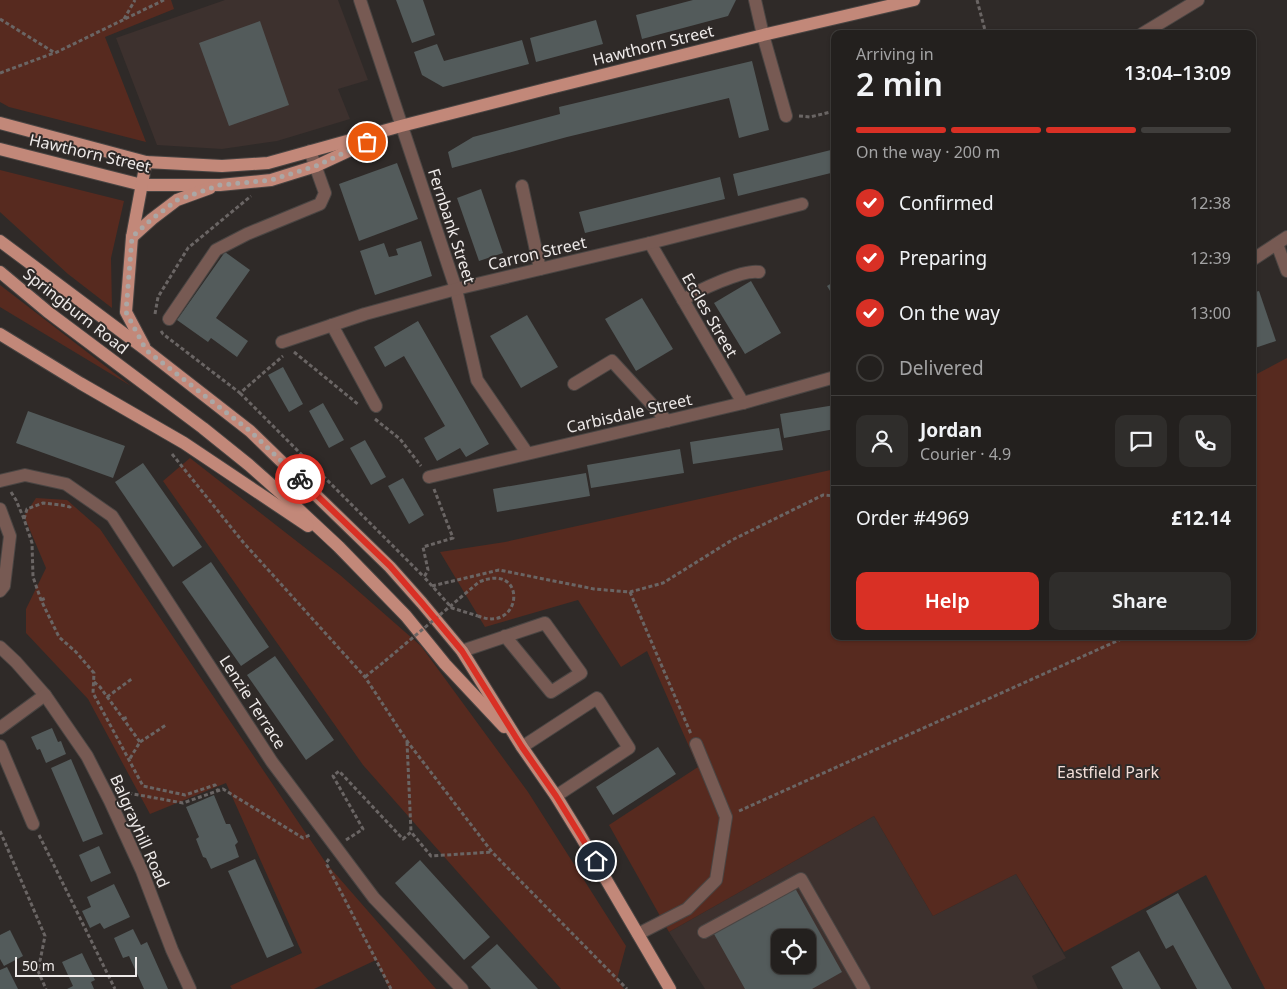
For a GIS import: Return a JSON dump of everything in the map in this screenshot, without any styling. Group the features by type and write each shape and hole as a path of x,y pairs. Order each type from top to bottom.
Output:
{"main road":[{"name":"Hawthorn Street","path":"0,123 146,162 222,166 268,163 401,126 763,35 914,0"},
{"name":"Hawthorn Street","path":"0,148 142,185 220,185 271,180 316,166 401,126"},
{"path":"146,162 132,237 126,312 146,350"},
{"path":"132,237 177,200 220,185"},
{"name":"Springburn Road","path":"0,241 146,350 250,431 390,566 462,651 522,747 556,796 670,989"},
{"name":"Springburn Road","path":"0,272 55,317 203,428 249,465 339,547 406,616 445,664 522,747"},
{"path":"0,334 184,443 339,547"}],"street":[{"name":"Fernbank Street","path":"360,0 456,289 477,380 527,454"},
{"path":"755,0 786,116"},
{"path":"1148,30 1194,1"},
{"path":"170,318 216,250 247,234 320,204 325,193 310,151"},
{"path":"522,186 540,269"},
{"name":"Carron Street","path":"286,346 365,314 456,289 650,243 802,204"},
{"path":"1256,257 1282,241 1287,271"},
{"name":"Eccles Street","path":"650,243 743,403"},
{"path":"683,300 741,274 754,271 759,272"},
{"path":"332,326 370,410"},
{"path":"574,384 612,361 667,421"},
{"name":"Carbisdale Street","path":"429,477 743,403 831,378"},
{"name":"Lenzie Terrace","path":"2,480 25,475 66,484 112,516 272,762 322,830 374,898 462,989"},
{"path":"0,509 10,536 4,586 0,591"},
{"path":"462,651 505,636 545,623 581,673 552,692 505,636"},
{"name":"Balgrayhill Road","path":"0,647 16,662 45,696 87,756 142,871 172,950 190,989"},
{"path":"0,728 45,696"},
{"path":"522,747 597,698 629,748 556,796"},
{"path":"638,934 688,909 716,880 726,816 696,744"},
{"path":"0,746 33,824"},
{"path":"704,932 801,878 864,989"}],"path":[{"path":"123,20 135,0"},
{"path":"0,73 55,53 164,0"},
{"path":"977,0 985,30"},
{"path":"0,19 55,53"},
{"path":"786,116 810,117 831,112"},
{"path":"154,318 158,297 188,248 271,180"},
{"path":"159,326 163,334 240,392 424,577 432,586 452,608 484,619 496,618 510,610 514,604 515,596 513,590 508,583 496,578 488,578 479,582 385,660 365,677"},
{"path":"240,392 286,346 370,410 400,439 429,477 453,538 423,547 428,570 424,577"},
{"path":"171,453 243,542 365,677 407,741 492,852 627,989"},
{"path":"2,480 16,500 32,543 33,577 41,600 59,637 76,652 94,673 93,693 143,786 185,795 215,785 218,791"},
{"path":"24,519 27,509 43,503 70,507 80,493"},
{"path":"432,586 499,570 594,589 630,592 663,583 732,540 824,495 831,496"},
{"path":"630,592 696,744"},
{"path":"41,600 46,598"},
{"path":"726,816 1119,640"},
{"path":"108,697 133,678"},
{"path":"93,682 108,697 140,742"},
{"path":"123,719 128,717"},
{"path":"129,760 140,742 166,724"},
{"path":"407,741 411,832 431,856 492,852"},
{"path":"391,989 326,863 335,847 363,829 333,776 339,771 403,839 411,832"},
{"path":"110,801 128,793 183,803 223,789 303,838 322,830"},
{"path":"33,824 115,989"},
{"path":"0,832 45,936 38,971 46,989"}],"shaded area":[{"path":"225,0 338,0 368,80 338,89 350,119 277,141 222,149 157,145 116,38"},
{"path":"874,816 933,916 1016,874 1066,958 1032,976 1038,989 705,989 669,932"}],"green space":[{"path":"0,0 171,0 174,9 105,37 146,142 9,107 0,102"},
{"path":"0,170 124,201 111,258 112,308 68,274 0,212"},
{"path":"0,285 131,386 0,307"},
{"name":"Eastfield Park","path":"1287,358 1287,989 1265,989 1206,875 1064,952 1016,874 933,916 874,816 669,932 609,825 698,767 647,651 621,667 578,600 485,627 440,552 505,542 831,470 831,640 1256,640 1256,374"},
{"path":"190,458 340,575 421,646 528,792 626,946 617,979 624,989 561,989 363,765 163,481"},
{"path":"36,498 67,500 100,529 326,863 436,989 389,989 376,960 314,989 232,989 230,986 302,953 226,783 150,814 88,699 26,633 26,609 46,568 24,516"}],"building":[{"path":"396,0 423,0 435,35 412,43"},
{"path":"693,0 736,0 728,16 642,39 636,15"},
{"path":"596,20 603,44 536,62 530,38"},
{"path":"260,21 289,105 229,126 199,43"},
{"path":"522,40 529,64 443,87 422,75 414,52 437,44 444,61"},
{"path":"752,61 769,130 739,138 729,98 567,137 452,168 448,152 473,137 560,114 559,107"},
{"path":"831,150 831,173 738,196 733,174"},
{"path":"397,163 418,219 359,241 339,184"},
{"path":"720,177 725,199 585,233 579,212"},
{"path":"481,189 503,253 479,261 457,198"},
{"path":"421,241 432,276 375,295 360,251 384,243 389,257 398,255 396,249"},
{"path":"225,252 250,270 216,318 248,341 237,357 211,338 208,342 177,320"},
{"path":"751,281 781,333 745,354 714,303"},
{"path":"831,284 831,292 827,286"},
{"path":"1259,291 1276,341 1256,348 1256,292"},
{"path":"642,298 673,349 636,371 605,319"},
{"path":"527,315 558,367 521,388 490,336"},
{"path":"418,321 489,444 466,457 460,448 437,461 424,438 445,426 404,356 385,367 374,347"},
{"path":"283,367 303,404 289,412 268,375"},
{"path":"323,403 344,440 329,448 309,411"},
{"path":"831,406 831,430 784,438 780,414"},
{"path":"28,411 125,446 113,478 16,443"},
{"path":"779,428 783,450 693,464 690,442"},
{"path":"365,440 386,477 371,485 350,448"},
{"path":"680,449 684,473 591,488 587,465"},
{"path":"143,463 202,547 173,567 115,482"},
{"path":"586,473 590,496 497,512 493,489"},
{"path":"403,478 424,515 409,524 388,486"},
{"path":"211,562 269,647 241,666 182,582"},
{"path":"275,656 334,740 306,760 247,675"},
{"path":"52,728 58,742 61,741 66,754 46,763 40,749 37,750 31,737"},
{"path":"658,747 676,774 613,815 596,787"},
{"path":"71,759 103,834 83,842 51,768"},
{"path":"214,795 226,824 230,824 238,842 235,845 239,857 211,869 206,858 203,857 196,839 199,837 186,807"},
{"path":"99,846 111,873 91,882 79,855"},
{"path":"255,859 294,946 267,958 228,871"},
{"path":"420,860 490,937 464,960 395,883"},
{"path":"114,884 130,917 104,929 100,923 90,928 82,911 91,907 87,897"},
{"path":"795,888 842,972 812,989 745,989 714,934"},
{"path":"1178,893 1232,989 1197,989 1173,945 1166,949 1146,911"},
{"path":"133,929 141,945 147,942 168,989 144,989 129,956 123,958 114,938"},
{"path":"10,930 23,956 4,966 0,959 0,935"},
{"path":"497,944 538,989 491,989 471,967"},
{"path":"1139,951 1161,989 1123,989 1111,967"},
{"path":"82,953 95,980 91,982 94,989 67,989 73,986 62,962"},
{"path":"7,967 18,989 0,989 0,970"}],"way so far":[{"path":"300,479 250,431 146,350 126,312 132,237 177,200 220,185 271,180 316,166 367,142"}],"route":[{"path":"300,479 390,566 462,651 596,861"}]}
